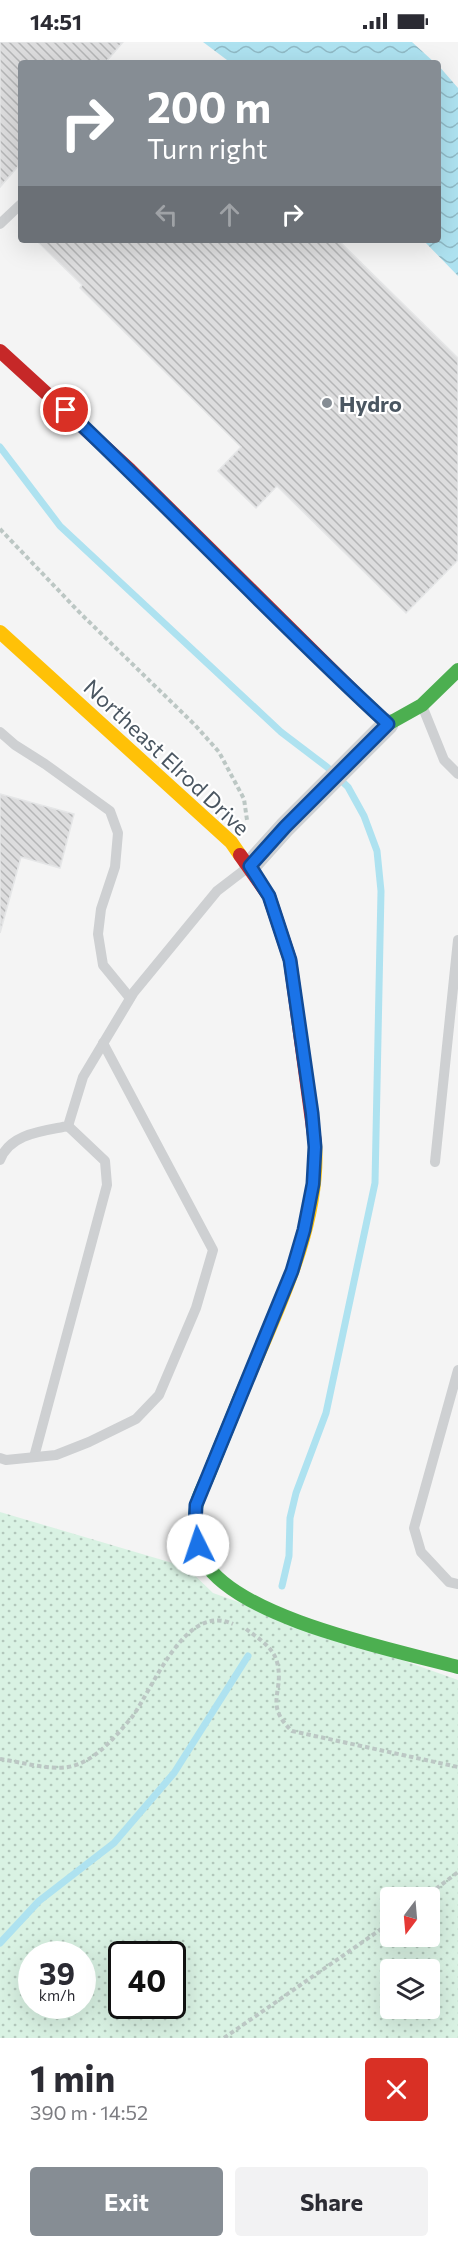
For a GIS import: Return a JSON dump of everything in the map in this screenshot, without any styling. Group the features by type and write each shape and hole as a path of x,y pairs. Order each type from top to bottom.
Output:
{"street":[{"path":"0,351 139,478 329,670 388,724"},
{"name":"Northeast Elrod Drive","path":"0,632 231,842 269,896 290,960 312,1113 315,1147 313,1184 304,1230 292,1271 196,1505 195,1528 205,1564 215,1576 240,1594 277,1615 458,1667"},
{"path":"250,866 285,827 388,724 422,705 458,670"}],"lane":[{"path":"0,224 18,207"},
{"path":"422,705 444,760 458,774"},
{"path":"0,732 15,745 110,811 118,833 115,867 101,909 98,934 103,965 130,998"},
{"path":"68,1126 83,1077 130,998 216,891 250,866"},
{"path":"435,1162 458,940"},
{"path":"0,1458 6,1460 56,1455 99,1438 136,1419 159,1395 196,1308 213,1250 103,1043"},
{"path":"0,1160 3,1152 22,1136 68,1126"},
{"path":"34,1457 107,1185 105,1161 68,1126"},
{"path":"458,1370 414,1528 421,1552 449,1582 458,1584"}],"path":[{"path":"0,529 219,752 244,799 247,820"},
{"path":"0,1759 68,1767 89,1759 107,1744 132,1716 176,1646 204,1621 227,1621 266,1643 277,1661 279,1679 276,1707 280,1720 292,1731 458,1767"},
{"path":"438,1887 458,1872"},
{"path":"224,2038 380,1930"}],"green space":[{"path":"0,1512 186,1567 213,1593 458,1680 458,2038 0,2038"}],"water":[{"path":"203,42 412,42 432,60 227,60"},
{"path":"441,68 458,88 458,276 426,243 441,243"}],"building":[{"path":"0,42 123,42 108,60 18,60 18,166 0,187"},
{"name":"Hydro","path":"39,243 341,243 458,358 458,560 406,613 277,486 256,508 218,471 241,447 80,288 82,285"},
{"path":"0,794 74,814 60,868 21,857 0,933"}],"waterway":[{"path":"0,447 60,526 281,732 327,767 348,787 364,816 377,851 381,891 375,1183 326,1413 296,1493 290,1518 289,1556 282,1586"},
{"path":"0,1943 39,1901 114,1843 174,1773 248,1656"}],"traffic: fast":[{"path":"356,694 388,724 422,705 458,670"},
{"path":"240,1397 197,1504 196,1535 204,1561 222,1582 249,1600 283,1616 359,1641 458,1667"}],"traffic: slow":[{"path":"0,632 231,842 240,855"},
{"path":"240,1397 292,1273 302,1241 315,1175 315,1143"}],"traffic: jam":[{"path":"0,351 130,470 356,694"},
{"path":"240,855 269,896 290,960 315,1143"}],"place":[{"name":"Hydro","path":"327,403"}],"route":[{"path":"66,410 147,486 329,670 388,724 285,827 250,866 269,896 290,960 312,1113 315,1147 313,1184 304,1230 292,1271 196,1505 195,1528 198,1545"}]}
